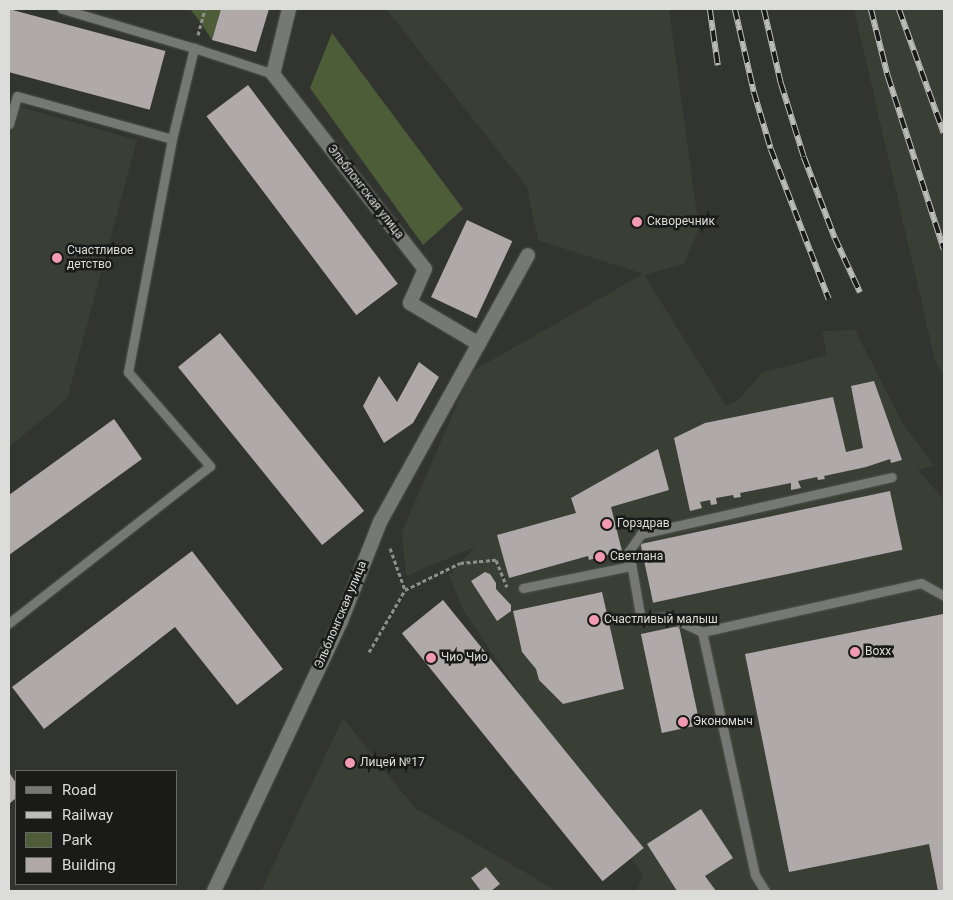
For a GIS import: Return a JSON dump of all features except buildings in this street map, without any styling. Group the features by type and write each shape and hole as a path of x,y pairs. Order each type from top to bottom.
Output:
{"street":[{"path":"273,74 289,9"},
{"name":"Эльблонгская улица","path":"273,74 425,269 410,303 479,344"},
{"name":"Эльблонгская улица","path":"214,891 341,621 380,522 528,255"}],"lane":[{"path":"62,9 194,48 273,74"},
{"path":"9,623 210,466 128,372 172,139 194,48"},
{"path":"9,124 17,96 172,139"},
{"path":"892,477 641,534 629,551 641,620 668,616 702,632 921,583 944,596"},
{"path":"523,588 632,566"},
{"path":"702,632 755,875 765,891"}],"path":[{"path":"194,48 205,9"},
{"path":"380,522 404,590"},
{"path":"369,652 404,590 460,564 496,560 508,588 523,588"}],"shaded area":[{"path":"386,9 669,9 699,229 684,264 644,275 726,406 738,400 762,373 827,355 822,331 855,330 903,424 934,466 918,470 944,500 944,891 637,891 643,876 463,610 449,575 475,547 406,576 402,532 471,372 643,274 538,240 527,187"},
{"path":"854,9 944,9 944,376 935,360"},
{"name":"Счастливое детство","path":"9,104 137,140 67,399 9,447"},
{"name":"Лицей №17","path":"343,718 415,808 557,891 261,891"}],"green space":[{"path":"190,9 221,9 212,40 198,19"},
{"path":"332,33 463,209 423,245 310,88"}],"railway":[{"path":"710,9 718,65"},
{"path":"735,9 754,92 771,149 829,299"},
{"path":"764,9 781,83 804,157 835,238 860,292"},
{"path":"871,9 888,76 944,249"},
{"path":"899,9 944,133"}],"place":[{"name":"Скворечник","path":"637,222"},
{"name":"Счастливое детство","path":"57,258"},
{"name":"Горздрав","path":"607,524"},
{"name":"Светлана","path":"600,557"},
{"name":"Счастливый малыш","path":"594,620"},
{"name":"Boxx","path":"855,652"},
{"name":"Чио Чио","path":"431,658"},
{"name":"Экономыч","path":"683,722"},
{"name":"Лицей №17","path":"350,763"}]}
